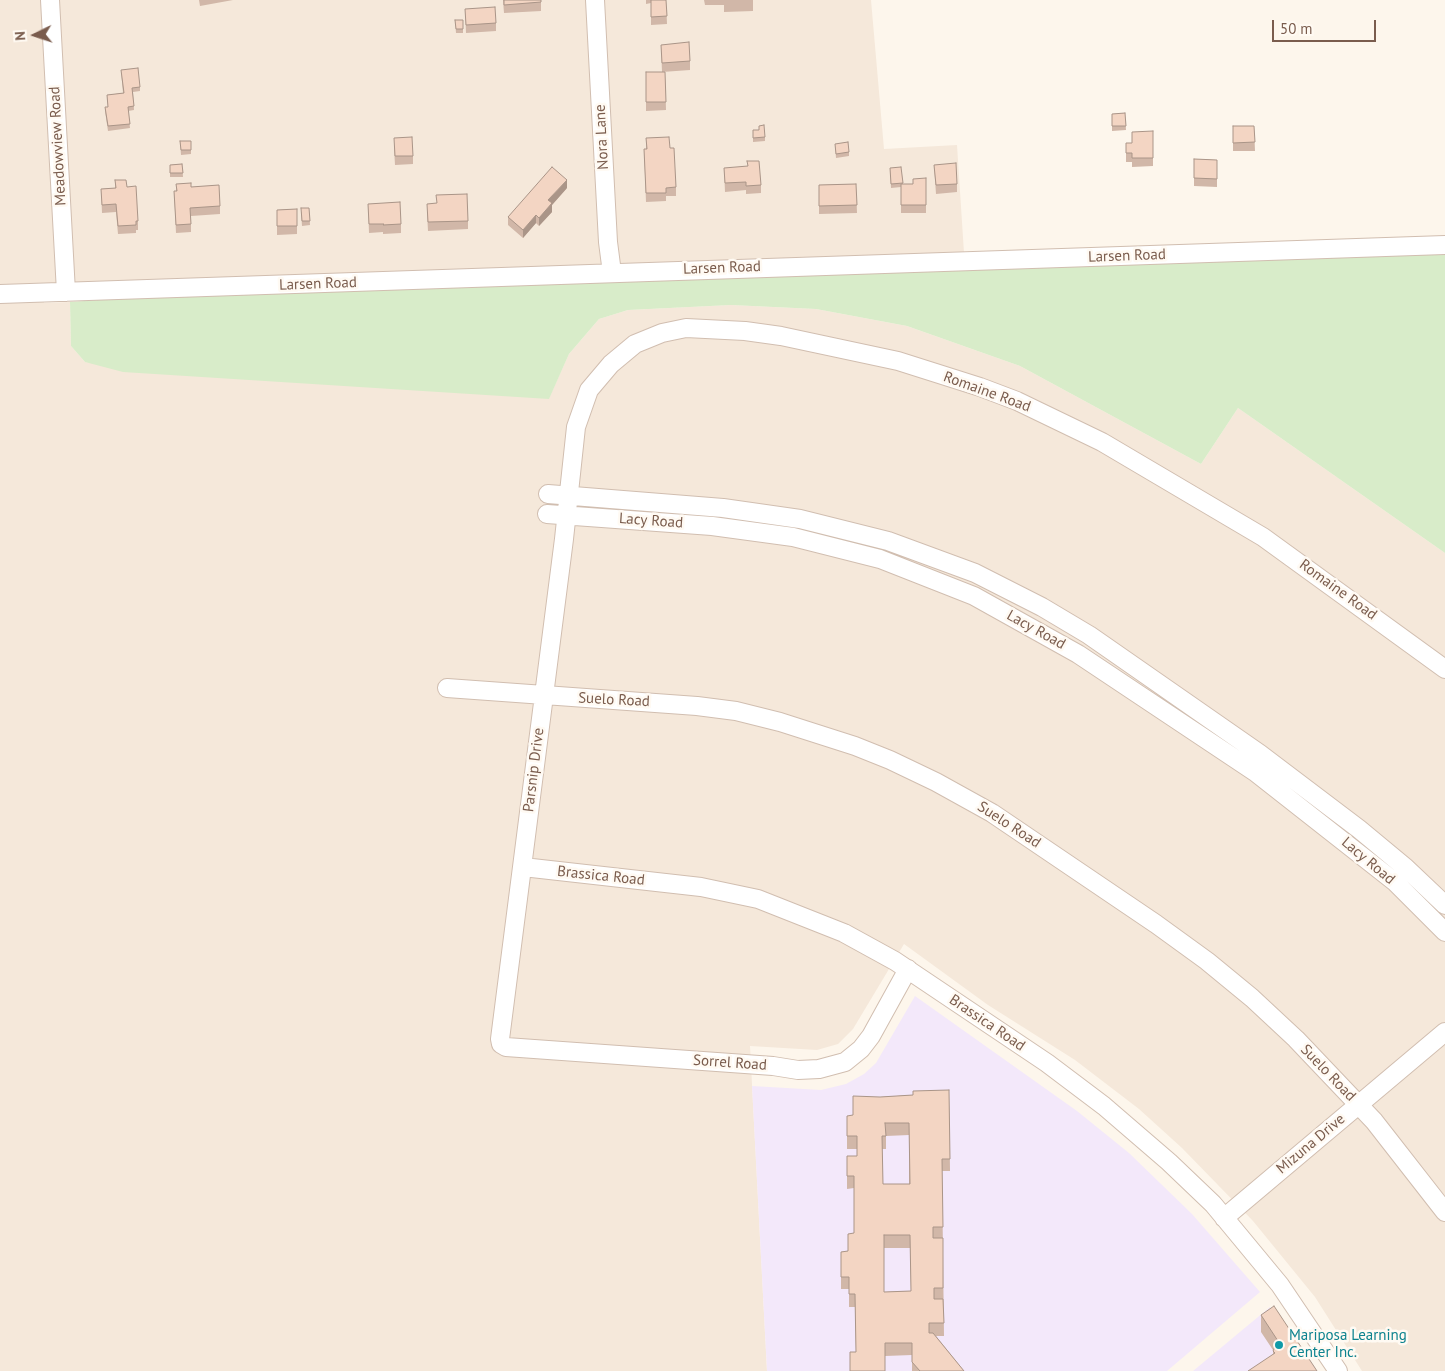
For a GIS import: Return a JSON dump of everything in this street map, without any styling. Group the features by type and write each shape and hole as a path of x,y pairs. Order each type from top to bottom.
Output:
{"street":[{"name":"Meadowview Road","path":"50,0 66,292"},
{"name":"Nora Lane","path":"595,0 607,232 612,273"},
{"name":"Larsen Road","path":"0,294 1445,245"},
{"name":"Romaine Road","path":"568,496 576,427 589,390 606,370 635,344 674,330 700,327 745,331 823,344 898,362 980,387 1047,414 1102,442 1263,537 1445,668"},
{"name":"Lacy Road","path":"548,494 722,508 816,522 922,552 993,581 1089,635 1260,754 1359,829 1406,868 1445,905"},
{"name":"Parsnip Drive","path":"501,1044 500,1039 568,496"},
{"name":"Lacy Road","path":"547,514 729,528 793,537 880,559 974,596 1078,654 1255,772 1395,882 1445,932"},
{"name":"Suelo Road","path":"447,688 688,705 736,711 780,722 855,746 922,775 992,813 1207,960 1296,1039 1358,1104 1445,1212"},
{"name":"Brassica Road","path":"522,867 701,886 758,899 844,933 908,969 1047,1063 1104,1106 1169,1162 1224,1218 1280,1285 1338,1371"},
{"name":"Sorrel Road","path":"501,1044 506,1046 773,1066 798,1070 819,1069 845,1062 861,1049 871,1036 908,969"},
{"name":"Mizuna Drive","path":"1224,1218 1445,1032"}],"shaded area":[{"path":"0,0 871,0 884,149 957,145 964,253 43,287 44,303 70,302 71,346 85,362 549,398 569,354 599,319 628,310 731,305 816,309 907,326 1020,366 1201,464 1238,408 1445,553 1445,1371 1362,1371 1315,1297 1253,1221 1182,1148 1139,1109 1075,1060 988,1005 904,944 853,1029 838,1044 817,1050 750,1046 767,1371 0,1371"},
{"path":"915,996 1077,1111 1129,1153 1192,1214 1260,1292 1167,1371 767,1371 752,1086 821,1090 846,1084 864,1074 876,1063"},
{"path":"1270,1307 1317,1371 1193,1371"}],"green space":[{"path":"1445,252 1445,553 1238,408 1201,464 1020,366 907,326 816,309 731,305 628,310 599,319 569,354 549,399 123,372 85,362 71,346 70,302 168,295"}],"building":[{"path":"504,0 541,0 541,2 504,5"},
{"path":"651,0 666,0 667,16 651,17"},
{"path":"495,7 496,23 466,25 465,9"},
{"path":"455,20 463,20 463,29 456,29"},
{"path":"689,42 690,61 662,63 661,45"},
{"path":"138,68 140,87 132,88 134,106 128,107 130,124 108,126 105,107 108,107 107,95 124,93 121,70"},
{"path":"646,72 665,72 666,102 646,102"},
{"path":"1125,113 1126,126 1112,126 1112,114"},
{"path":"764,125 765,137 753,138 753,130 759,130 759,126"},
{"path":"1233,126 1254,126 1255,142 1233,143"},
{"path":"1153,131 1153,158 1132,158 1132,153 1126,153 1126,143 1132,143 1132,132"},
{"path":"412,137 413,156 395,156 394,138"},
{"path":"669,137 670,148 674,148 676,187 666,188 666,193 646,193 644,149 647,149 646,138"},
{"path":"180,141 191,141 191,150 181,150"},
{"path":"848,142 849,152 836,154 835,144"},
{"path":"1194,159 1217,160 1217,179 1194,178"},
{"path":"747,161 759,161 761,185 746,186 746,182 725,183 724,168 748,166"},
{"path":"956,163 957,184 936,185 934,165"},
{"path":"182,164 183,173 170,173 170,165"},
{"path":"552,167 567,180 548,200 552,203 539,218 536,215 523,230 508,217"},
{"path":"901,167 903,183 891,184 890,168"},
{"path":"926,178 926,205 901,205 901,184 913,184 913,179"},
{"path":"115,180 126,180 127,187 136,186 138,221 136,221 136,225 118,226 116,204 102,205 101,189 116,188"},
{"path":"191,183 191,187 219,185 220,206 190,208 191,224 176,225 174,191 177,191 176,184"},
{"path":"856,184 857,205 819,206 819,185"},
{"path":"467,194 468,221 428,222 427,204 437,203 436,195"},
{"path":"400,202 401,224 369,224 368,204"},
{"path":"301,208 309,208 310,221 302,221"},
{"path":"297,209 297,226 277,226 277,210"},
{"path":"949,1090 950,1159 942,1159 943,1227 933,1227 933,1238 943,1238 943,1288 934,1288 934,1299 943,1299 944,1323 929,1323 929,1333 933,1333 964,1371 920,1371 912,1362 912,1343 885,1343 885,1371 850,1371 850,1352 856,1352 855,1294 849,1294 849,1277 841,1277 841,1252 848,1251 848,1234 854,1233 854,1176 847,1176 847,1156 857,1156 857,1136 847,1136 847,1116 853,1115 853,1096 913,1095 913,1091","holes":["885,1123 909,1123 910,1184 883,1184 882,1136 886,1136","884,1235 910,1235 911,1291 884,1292"]},
{"path":"1274,1306 1317,1371 1248,1371 1275,1353 1273,1351 1278,1341 1261,1315"}],"place":[{"name":"Mariposa Learning Center Inc.","path":"1279,1345"}]}
